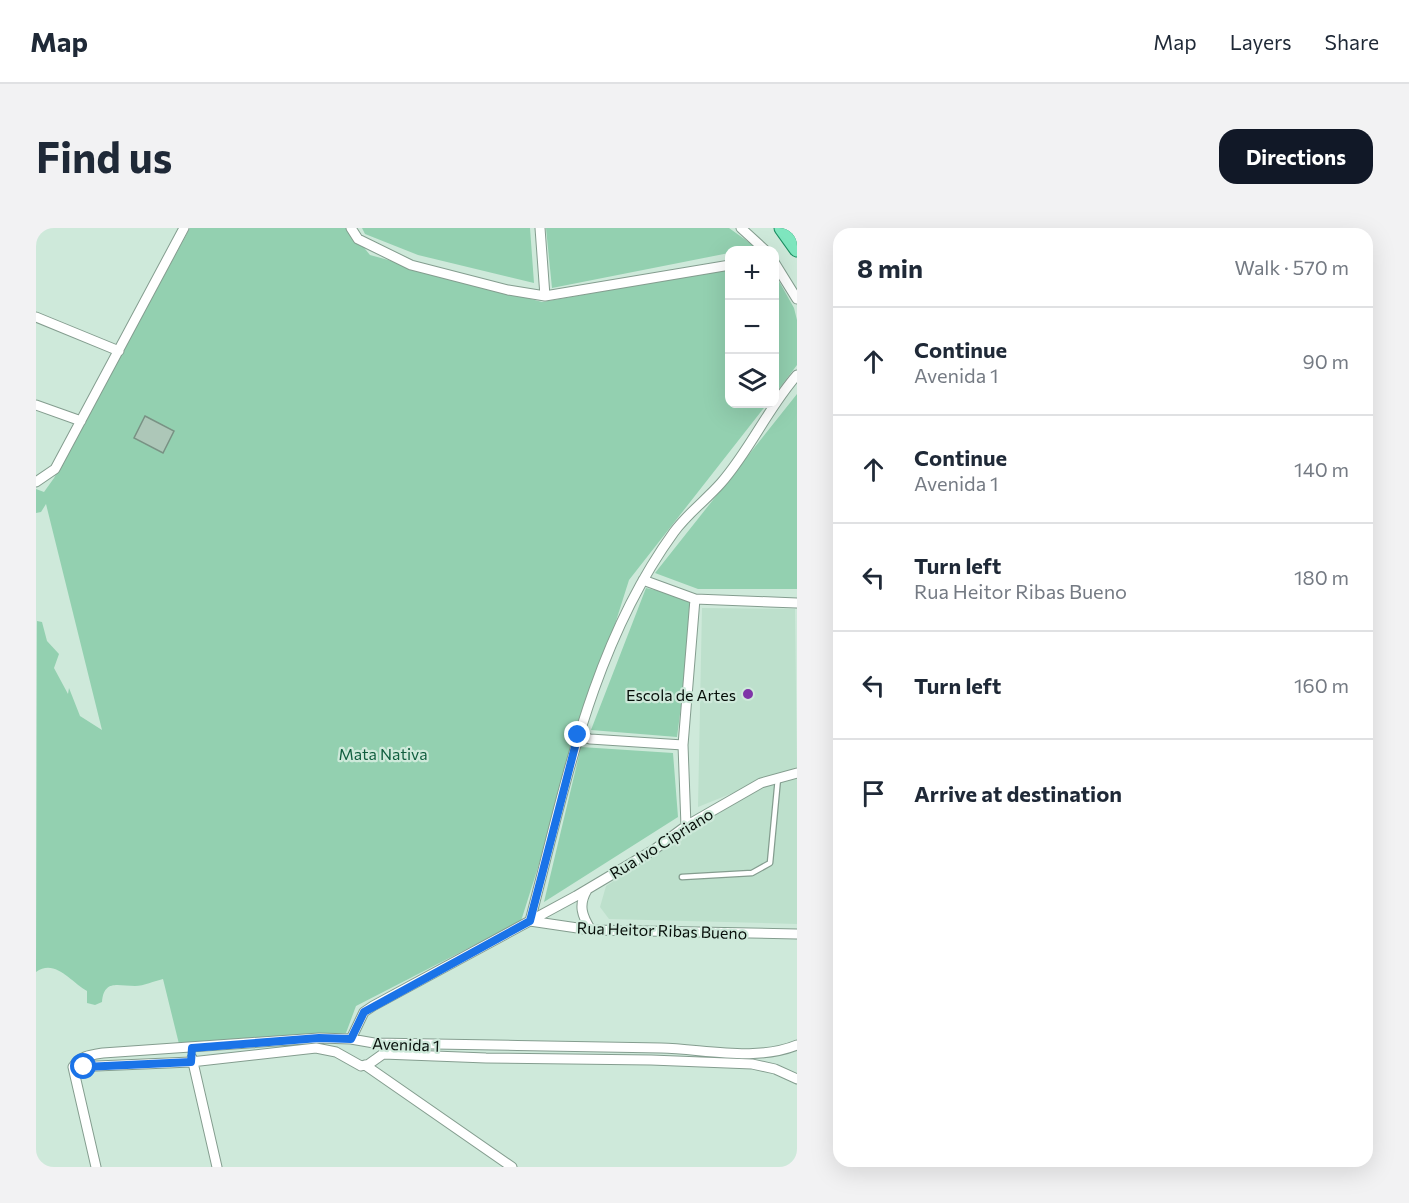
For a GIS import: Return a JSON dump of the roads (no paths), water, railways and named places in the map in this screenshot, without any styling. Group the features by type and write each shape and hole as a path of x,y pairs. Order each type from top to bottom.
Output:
{"main road":[{"path":"782,228 797,249"}],"street":[{"path":"38,481 55,469 184,228"},
{"path":"351,228 358,239 411,265 508,290 545,296 725,266"},
{"path":"540,228 545,296"},
{"path":"741,228 761,246"},
{"path":"779,270 797,298"},
{"path":"36,317 119,351"},
{"path":"351,1039 364,1012 530,921 578,735 606,653 643,580 675,531 698,504 721,483 797,375"},
{"path":"36,405 81,421"},
{"path":"643,580 695,599 797,603"},
{"path":"686,826 683,745 695,599"},
{"path":"578,735 590,739 683,745"},
{"name":"Rua Ivo Cipriano","path":"530,921 655,849 686,826 761,783 797,772"},
{"path":"588,888 582,902 582,910 591,930"},
{"name":"Rua Heitor Ribas Bueno","path":"530,921 591,930 797,934"},
{"name":"Avenida 1","path":"73,1067 77,1060 87,1056 319,1038 351,1039 367,1043 664,1048 752,1053 779,1051 797,1045"},
{"path":"367,1043 374,1053 369,1064 512,1167"},
{"path":"192,1048 191,1062 217,1167"},
{"name":"Avenida 1","path":"73,1067 191,1062 316,1048 336,1052 357,1065 369,1064 383,1054 752,1064 775,1069 797,1079"},
{"path":"73,1067 96,1167"}],"lane":[{"path":"788,228 797,239"},
{"path":"682,877 752,873 770,863 778,778"}],"place":[{"name":"Escola de Artes","path":"748,694"}],"park label":[{"name":"Mata Nativa","path":"383,753"}]}
